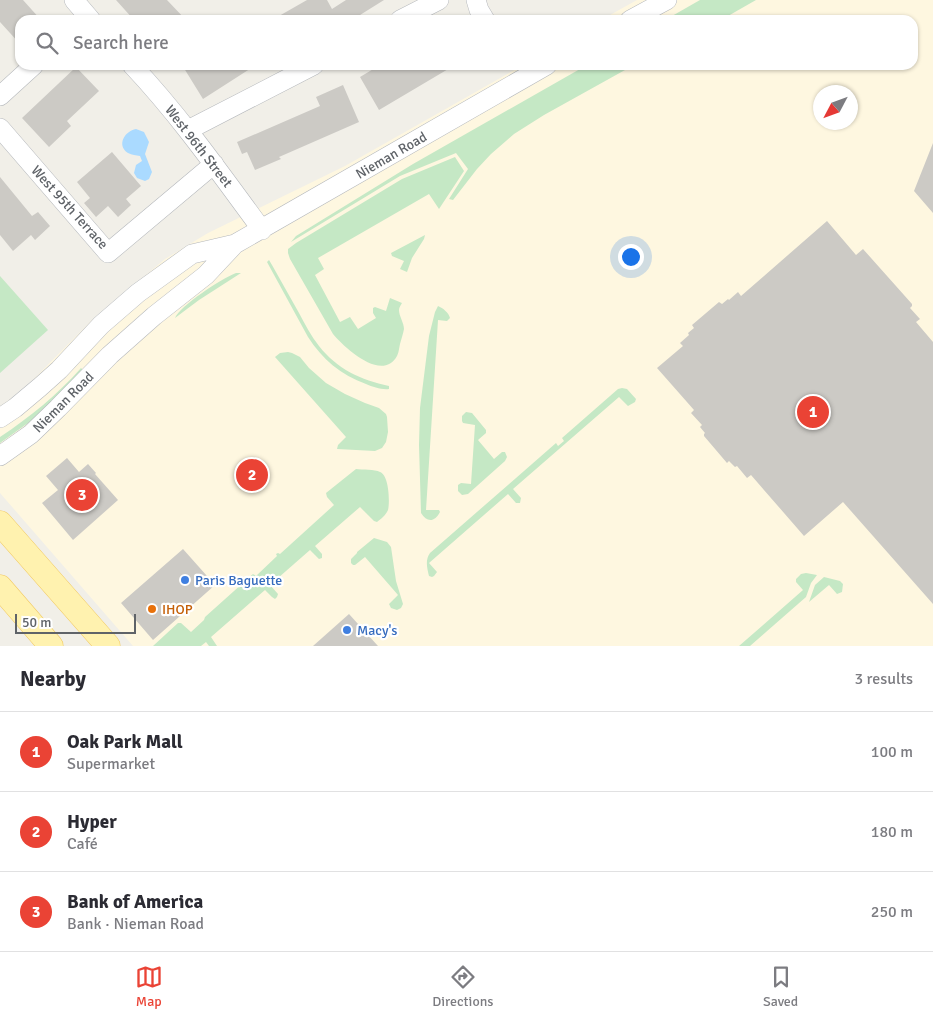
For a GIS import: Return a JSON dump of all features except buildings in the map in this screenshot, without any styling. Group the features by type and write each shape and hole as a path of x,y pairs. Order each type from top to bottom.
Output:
{"main road":[{"path":"0,523 108,646"},
{"path":"0,587 51,646"}],"street":[{"path":"74,0 84,15"},
{"path":"410,15 439,0"},
{"path":"476,0 483,15"},
{"path":"639,15 667,0"},
{"path":"3,87 27,70"},
{"name":"West 96th Street","path":"137,70 188,130 262,230"},
{"path":"188,130 304,70"},
{"name":"Nieman Road","path":"0,418 59,370 101,325 138,293 192,254 235,244 262,230 518,72"},
{"name":"West 95th Terrace","path":"0,128 108,253 214,164"},
{"name":"Nieman Road","path":"0,456 31,434 110,355 206,274 235,244"}],"shaded area":[{"path":"637,0 933,0 933,646 133,646 0,493 0,406 22,391 92,320 165,259 208,233 345,166 514,70 918,70 918,15 610,15"}],"green space":[{"path":"700,0 756,0 730,15 674,15"},
{"path":"578,70 625,70 514,134 477,169 453,200 449,199 468,169 456,153 400,176 291,242 296,236 413,164"},
{"path":"455,157 464,171 439,209 429,194 318,258 324,269 315,275 340,322 350,317 358,329 376,318 373,308 386,311 390,298 402,303 399,310 404,329 399,352 390,363 382,366 373,364 354,354 333,334 290,259 288,249 402,179"},
{"path":"425,235 412,258 407,272 400,269 404,261 392,256 391,253"},
{"path":"269,260 311,334 326,354 342,367 359,377 389,386 389,389 375,387 348,376 319,352 308,337 267,262"},
{"path":"236,273 241,273 175,318 178,313 202,293 221,280"},
{"path":"0,276 48,330 0,373"},
{"path":"438,306 446,311 450,318 447,321 438,320 426,510 439,510 440,512 436,518 428,520 421,513 420,408 429,336"},
{"path":"288,352 300,357 326,383 345,394 379,408 386,414 388,432 386,442 382,448 375,451 337,449 338,445 346,437 275,357 280,353"},
{"path":"81,368 84,371 35,418 0,443 0,437 43,405"},
{"path":"618,389 627,389 636,399 635,402 628,406 619,397 513,489 521,498 520,503 516,503 508,494 429,563 437,572 432,577 429,576 427,561 430,553 556,443 558,446 564,441 562,438"},
{"path":"466,412 472,413 486,430 486,433 478,440 494,459 502,452 505,452 507,457 505,461 468,494 462,495 458,491 458,485 461,483 471,484 475,425 463,423 462,416"},
{"path":"356,469 378,471 383,474 388,489 389,506 382,518 377,522 374,521 360,507 315,546 322,554 322,558 319,559 310,550 270,585 278,594 275,599 265,590 211,637 217,646 209,646 206,642 201,646 153,646 178,623 181,623 191,632 253,574 256,576 277,556 276,554 280,554 334,505 326,493"},
{"path":"374,538 387,542 391,547 396,581 403,604 397,610 391,608 389,604 398,595 365,557 355,565 351,563 351,559 357,552"},
{"path":"801,574 817,575 811,583 806,597 750,646 739,646 803,590 796,582 796,579"},
{"path":"824,577 840,581 843,584 842,592 837,594 829,585 809,602 815,585"}],"water":[{"path":"136,129 144,132 149,142 145,154 152,172 149,179 145,181 137,178 134,173 136,165 142,161 140,156 132,155 124,150 122,142 128,132"}],"place":[{"name":"Oak Park Mall","path":"813,412"},
{"name":"Hyper","path":"252,475"},
{"name":"Bank of America","path":"82,495"},
{"name":"Paris Baguette","path":"185,580"},
{"name":"IHOP","path":"152,609"},
{"name":"Macy's","path":"347,630"}]}
